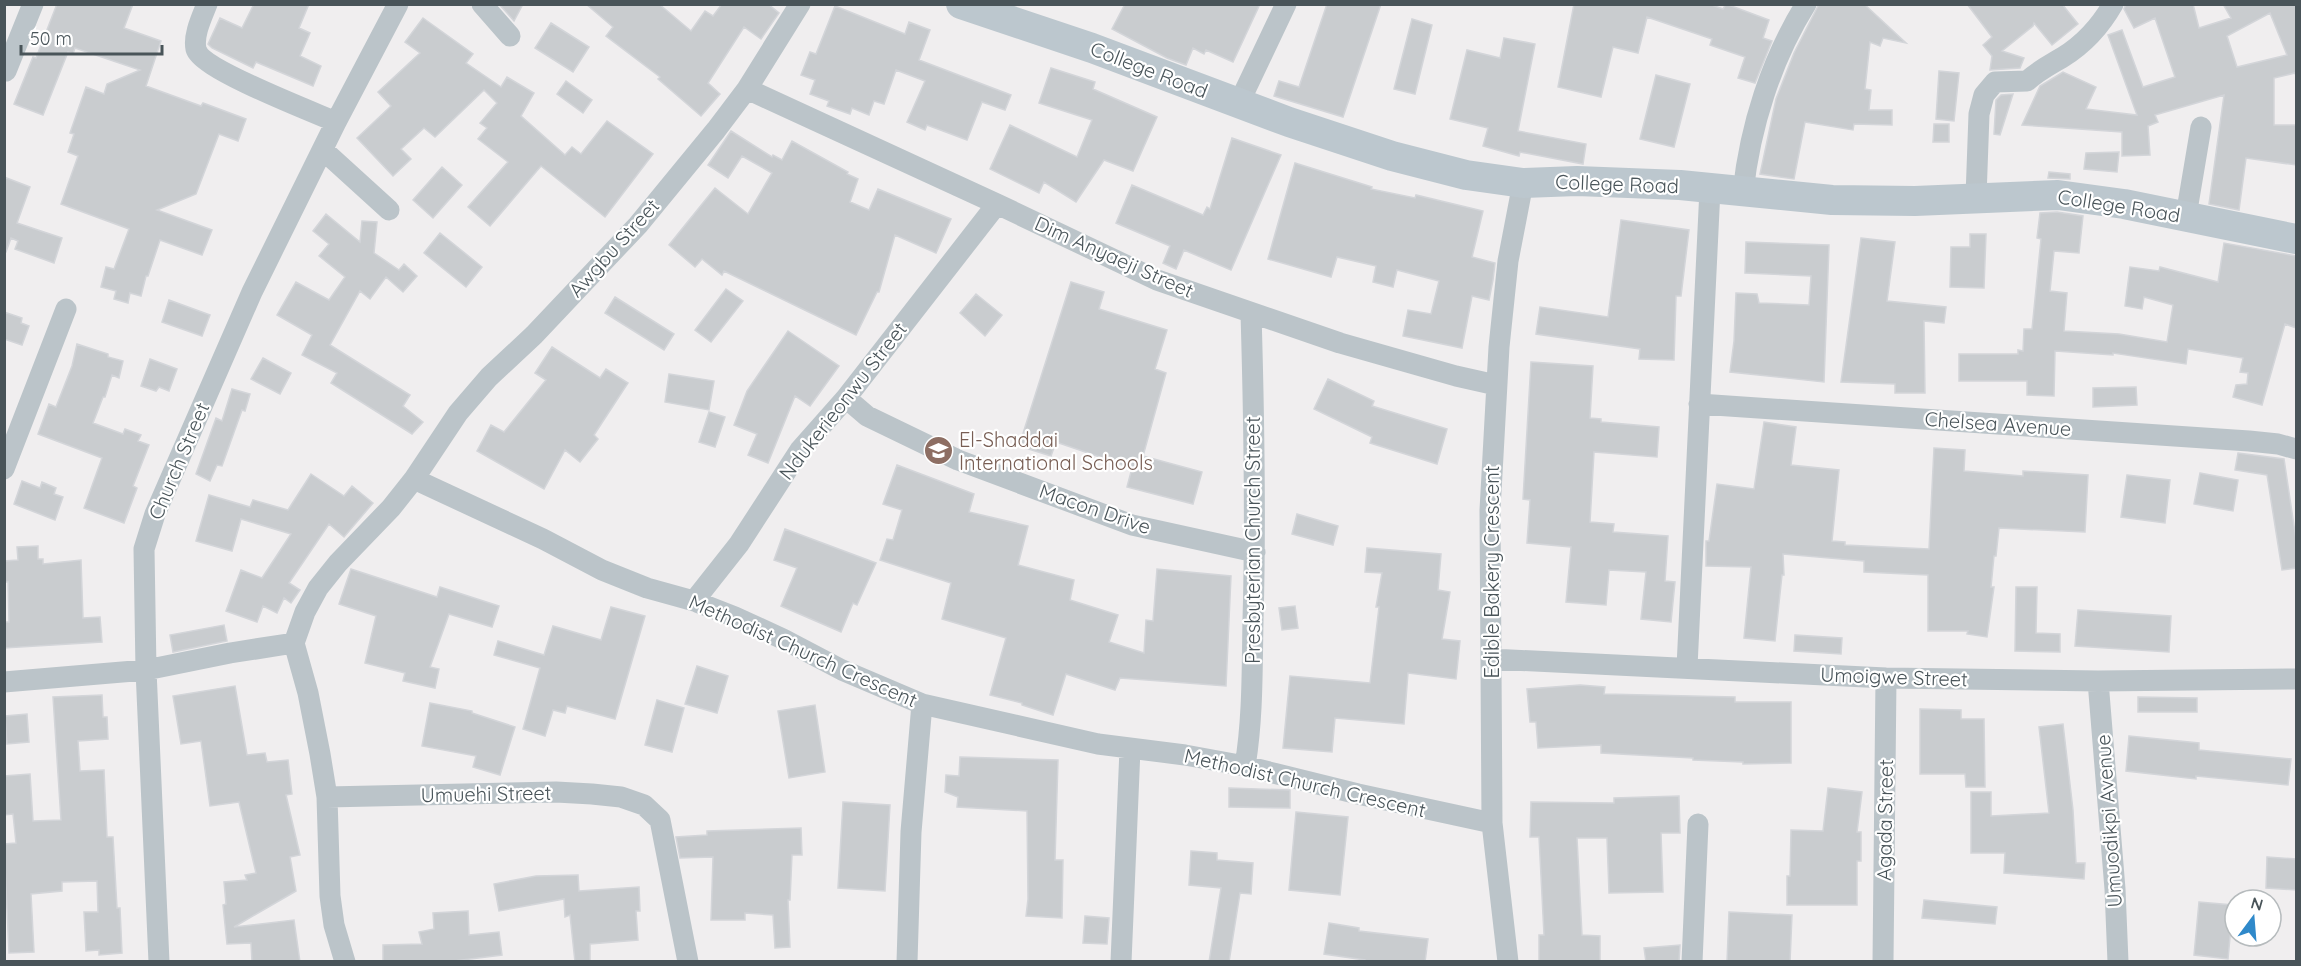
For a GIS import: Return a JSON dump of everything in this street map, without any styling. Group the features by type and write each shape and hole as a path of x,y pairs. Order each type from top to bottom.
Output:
{"main road":[{"name":"College Road","path":"961,4 1070,40 1239,103 1392,156 1466,175 1523,183 1541,181 1680,185 1832,200 1915,201 2039,195 2079,197 2296,239"}],"street":[{"path":"6,71 33,4"},
{"path":"207,4 198,28 196,50 204,61 233,77 336,122"},
{"name":"Church Street","path":"159,962 146,670 144,549 155,514 252,292 336,122 398,4"},
{"path":"482,4 510,36"},
{"name":"Awgbu Street","path":"414,479 458,413 489,377 534,335 638,225 747,89 800,4"},
{"path":"1239,103 1286,4"},
{"path":"1743,192 1747,155 1758,115 1779,56 1806,4"},
{"path":"1976,197 1979,114 1984,95 1995,82 2027,81 2040,69 2063,57 2082,42 2105,18 2113,4"},
{"name":"Dim Anyaeji Street","path":"747,89 1156,280 1340,343 1496,385"},
{"path":"2186,216 2201,127"},
{"path":"323,150 389,210"},
{"name":"Edible Bakery Crescent","path":"1508,962 1492,823 1490,510 1496,385 1508,261 1523,183"},
{"path":"1687,667 1710,189"},
{"name":"Ndukerieonwu Street","path":"694,601 739,543 800,450 846,398 997,204"},
{"path":"4,469 66,309"},
{"name":"Presbyterian Church Street","path":"1245,766 1249,741 1252,684 1255,552 1251,313"},
{"name":"Macon Drive","path":"846,398 867,416 958,460 1132,525 1255,552"},
{"name":"Chelsea Avenue","path":"1699,404 2249,441 2278,444 2296,449"},
{"path":"345,962 334,925 330,896 327,797 308,693 294,643 305,612 318,588 338,562 392,508 414,479"},
{"name":"Methodist Church Crescent","path":"414,479 543,539 602,570 647,588 694,601 783,639 842,670 921,704 1130,749 1185,755 1245,766 1358,794 1492,823"},
{"path":"4,682 146,670 294,643"},
{"name":"Umoigwe Street","path":"1491,659 1886,678 2097,681 2296,679"},
{"name":"Agada Street","path":"1883,962 1886,678"},
{"name":"Umuodikpi Avenue","path":"2097,681 2115,889 2118,962"},
{"path":"907,962 911,832 921,704"},
{"path":"1121,962 1130,749"},
{"name":"Umuehi Street","path":"327,797 556,792 621,797 644,804 660,820 688,962"},
{"path":"1692,962 1698,824"}],"building":[{"path":"57,4 133,4 124,28 161,41 146,86 246,119 238,141 219,134 196,194 157,210 212,230 202,255 160,240 141,296 130,293 128,303 114,299 116,291 101,287 106,267 114,269 129,229 61,204 78,156 68,152 74,134 70,133 86,87 104,94 107,84 140,70 75,48 73,54 68,52 43,115 14,104 33,57 36,58"},
{"path":"254,4 309,4 299,28 310,33 300,56 321,66 313,86 256,62 253,68 208,44 220,18 242,28"},
{"path":"499,4 523,4 514,21"},
{"path":"586,4 659,4 691,31 705,11 713,16 722,4 768,4 779,13 761,39 744,27 708,83 720,94 701,116 658,79 660,77 606,36 613,27"},
{"path":"1125,4 1260,4 1233,62 1206,50 1204,54 1193,48 1186,65 1167,58 1112,29"},
{"path":"1327,4 1381,4 1343,117 1274,96 1279,81 1299,87"},
{"path":"1574,4 1709,4 1723,9 1726,4 1769,20 1763,38 1772,41 1755,83 1738,78 1745,57 1710,45 1712,39 1647,17 1638,53 1613,47 1601,97 1558,87"},
{"path":"1819,4 1864,4 1906,43 1883,38 1880,46 1870,42 1865,89 1871,90 1869,110 1892,110 1892,125 1854,124 1853,130 1805,122 1794,179 1760,174 1776,99 1794,53"},
{"path":"1967,4 2062,4 2078,24 2052,45 2034,23 2002,51 2024,58 2020,68 1990,70 1992,56 1983,45 1992,37"},
{"path":"2126,4 2193,4 2199,28 2231,18 2223,4 2296,4 2296,76 2295,73 2274,78 2274,125 2296,125 2296,165 2246,158 2239,210 2209,204 2224,95 2155,115 2158,122 2148,126 2150,155 2122,156 2122,132 2022,125 2040,86 2063,72 2096,87 2086,109 2137,115 2108,35 2122,30 2143,87 2175,77 2155,18 2134,28 2124,9","holes":["2270,13 2287,55 2237,67 2227,36"]},
{"path":"835,6 905,34 909,22 930,30 919,60 1011,95 1005,110 982,102 967,140 927,125 925,130 907,122 925,81 896,70 884,104 874,101 869,115 852,108 850,114 827,106 829,101 810,94 815,80 801,75 810,52 816,54"},
{"path":"423,18 473,54 466,63 501,87 507,77 534,93 521,116 565,155 572,147 581,154 607,121 653,154 605,217 541,166 490,226 468,207 508,162 478,139 487,128 480,123 497,103 484,90 435,137 424,128 401,149 411,159 393,176 357,138 391,106 378,92 420,53 405,42"},
{"path":"1412,19 1432,25 1415,94 1394,89"},
{"path":"551,23 589,47 573,72 535,48"},
{"path":"1504,38 1535,44 1518,131 1586,144 1583,164 1520,152 1519,156 1483,146 1488,128 1450,119 1467,50 1500,58"},
{"path":"1051,68 1095,82 1093,89 1157,117 1133,171 1104,160 1076,202 1044,182 1039,193 990,169 1010,125 1077,157 1092,120 1039,103"},
{"path":"1939,71 1959,73 1954,121 1936,119"},
{"path":"1656,75 1690,84 1674,147 1640,139"},
{"path":"566,81 592,100 583,113 557,94"},
{"path":"2013,94 2000,135 1994,134 1996,100 2001,95"},
{"path":"1934,124 1949,124 1949,142 1933,142"},
{"path":"731,131 772,157 773,155 782,160 792,141 848,172 847,174 858,179 850,202 869,210 878,189 951,219 936,253 895,235 879,292 856,335 724,271 722,275 702,259 695,267 669,245 715,188 748,214 772,173 742,156 728,178 708,165"},
{"path":"1232,138 1281,155 1231,270 1184,250 1176,269 1163,263 1170,246 1116,223 1132,185 1203,215 1207,207 1210,209"},
{"path":"2119,152 2117,172 2084,169 2086,153"},
{"path":"1295,163 1372,187 1371,189 1415,198 1416,195 1483,211 1472,257 1495,263 1493,280 1489,300 1472,296 1462,348 1403,336 1408,310 1431,314 1439,281 1397,270 1393,287 1373,282 1376,266 1337,257 1331,277 1268,259"},
{"path":"442,167 462,185 433,218 413,200"},
{"path":"2049,172 2070,174 2070,179 2048,178"},
{"path":"4,177 30,187 17,223 62,238 54,263 15,249 18,241 11,238 4,252"},
{"path":"2057,212 2083,216 2079,253 2054,251 2050,291 2067,293 2064,331 2119,334 2167,342 2173,305 2144,297 2142,309 2125,306 2130,267 2159,271 2160,267 2218,282 2224,243 2296,256 2296,328 2285,324 2262,405 2233,397 2236,385 2247,384 2248,373 2240,372 2243,358 2188,349 2186,364 2113,353 2113,355 2055,351 2054,396 2027,395 2027,381 1959,381 1959,354 2018,354 2018,350 2023,351 2024,329 2032,329 2041,239 2037,238 2040,213"},
{"path":"326,214 360,242 362,221 377,222 374,253 399,270 404,264 417,276 403,292 386,277 370,299 360,291 330,345 410,395 403,406 423,422 412,434 331,383 337,373 302,355 312,335 277,315 296,282 329,300 345,277 319,256 329,244 313,231"},
{"path":"1621,220 1689,230 1681,296 1676,296 1674,360 1639,359 1640,349 1536,334 1540,307 1608,317"},
{"path":"440,233 482,267 466,287 424,253"},
{"path":"1970,234 1986,234 1984,288 1950,287 1951,247 1970,247"},
{"path":"1861,238 1895,242 1887,301 1946,307 1944,323 1924,321 1925,393 1895,393 1895,384 1841,382"},
{"path":"1746,242 1829,245 1824,382 1730,372 1736,293 1757,294 1759,303 1809,305 1811,276 1745,273"},
{"path":"1071,282 1104,292 1099,309 1167,330 1155,369 1166,373 1143,456 1202,472 1193,504 1127,487 1132,468 1056,442 1051,456 1019,446"},
{"path":"726,289 743,301 711,342 695,330"},
{"path":"976,294 1002,315 985,336 960,313"},
{"path":"615,297 674,334 664,350 605,313"},
{"path":"169,300 210,315 202,336 162,322"},
{"path":"4,312 22,318 21,323 29,326 22,345 4,339"},
{"path":"788,331 839,366 810,406 795,396 768,463 748,455 757,434 734,425 747,391"},
{"path":"77,344 123,361 119,378 112,375 93,423 123,434 125,429 141,435 138,441 149,445 133,486 137,488 124,523 84,508 102,458 38,434 49,404 56,407 72,366"},
{"path":"552,347 600,378 606,369 628,383 594,435 598,439 580,462 565,450 544,489 477,451 491,425 504,432 546,380 535,373"},
{"path":"263,358 291,373 280,394 251,379"},
{"path":"150,359 177,369 169,391 159,387 156,391 141,386"},
{"path":"1531,362 1593,366 1590,418 1601,419 1601,422 1659,427 1657,457 1594,452 1590,522 1614,524 1613,532 1668,536 1665,581 1675,582 1671,622 1641,619 1646,572 1609,570 1606,605 1566,602 1571,547 1527,543 1530,500 1523,499"},
{"path":"669,374 714,381 709,410 665,402"},
{"path":"1328,379 1374,401 1372,406 1447,429 1437,464 1370,443 1372,437 1314,409"},
{"path":"2136,387 2137,405 2093,407 2093,388"},
{"path":"232,389 250,394 222,466 217,465 210,481 196,474 216,418 222,421"},
{"path":"709,412 725,417 715,447 699,442"},
{"path":"1764,422 1796,427 1791,465 1839,470 1832,541 1845,542 1845,545 1929,549 1934,448 1965,450 1964,471 2023,476 2023,471 2088,475 2085,532 1999,528 1996,556 1994,556 1991,587 1994,587 1987,637 1967,634 1968,631 1928,631 1928,575 1864,572 1864,561 1783,554 1784,575 1782,575 1775,641 1744,638 1751,567 1706,566 1706,541 1709,541 1717,484 1754,489"},
{"path":"2238,453 2284,459 2296,539 2296,568 2282,570 2267,475 2235,470"},
{"path":"897,465 974,494 969,512 1028,526 1018,565 1074,580 1070,600 1118,615 1109,642 1144,653 1146,620 1153,621 1157,569 1231,576 1226,686 1120,678 1115,690 1066,674 1053,715 1022,705 1022,703 990,695 1006,638 942,619 951,583 880,560 887,539 893,540 902,510 883,504"},
{"path":"2200,473 2238,480 2233,511 2194,504"},
{"path":"311,474 344,496 352,486 373,503 344,537 329,524 289,583 300,590 291,603 284,598 277,613 263,606 257,622 226,611 241,570 262,578 291,534 241,519 232,551 196,541 209,495 250,507 253,500 288,510"},
{"path":"2127,475 2170,480 2165,523 2121,517"},
{"path":"22,481 40,488 42,482 56,488 54,494 63,497 55,520 14,504"},
{"path":"1297,514 1338,526 1333,545 1292,534"},
{"path":"785,529 876,563 857,605 853,603 841,632 781,606 797,568 774,560"},
{"path":"38,546 38,559 43,559 43,564 81,560 83,618 100,617 102,642 4,648 4,622 9,622 8,582 4,582 4,561 18,560 17,547"},
{"path":"1367,548 1441,554 1438,590 1450,592 1442,639 1460,641 1456,679 1408,673 1404,724 1335,718 1332,752 1283,748 1290,676 1370,683 1379,607 1376,607 1382,573 1365,572"},
{"path":"351,569 437,597 440,587 499,606 492,627 449,614 430,667 439,669 435,688 403,681 405,673 365,663 376,616 339,604"},
{"path":"2016,587 2037,587 2036,633 2060,634 2060,652 2015,651"},
{"path":"1295,606 1298,628 1282,630 1279,608"},
{"path":"611,607 645,616 615,719 567,706 565,713 553,710 545,736 523,729 540,668 494,655 498,641 544,655 553,626 601,640"},
{"path":"2078,610 2171,616 2169,652 2075,646"},
{"path":"224,625 227,641 173,652 170,635"},
{"path":"1795,635 1842,638 1841,654 1794,651"},
{"path":"697,666 728,676 717,713 685,704"},
{"path":"1580,685 1605,687 1604,694 1735,697 1735,702 1791,702 1791,763 1743,764 1743,762 1693,760 1693,758 1601,753 1601,745 1538,748 1536,722 1530,722 1527,689"},
{"path":"235,686 247,755 265,753 267,762 288,760 292,794 286,795 300,855 290,857 296,891 234,927 294,920 300,962 252,962 251,943 227,944 223,905 226,904 224,882 247,880 245,875 256,873 239,802 210,806 201,741 181,744 173,696"},
{"path":"102,695 103,717 107,717 108,739 78,741 80,771 104,770 107,837 113,837 122,953 99,955 99,950 86,951 84,912 98,912 97,881 62,882 62,891 31,894 34,952 9,953 4,844 16,843 13,814 4,815 4,776 30,774 33,821 61,820 53,697"},
{"path":"2138,697 2197,698 2197,712 2138,712"},
{"path":"657,700 684,708 672,752 645,745"},
{"path":"430,703 472,711 472,713 515,727 500,775 473,767 476,756 422,746"},
{"path":"815,705 825,772 789,778 778,711"},
{"path":"1920,709 1961,710 1961,719 1984,719 1985,787 1966,787 1965,774 1920,774"},
{"path":"27,714 29,742 7,744 5,716"},
{"path":"2063,724 2073,810 2076,863 2085,863 2084,879 2004,873 2005,853 1971,853 1971,792 1991,792 1991,816 2049,813 2039,727"},
{"path":"2129,736 2199,743 2199,750 2291,759 2288,785 2196,776 2196,779 2126,771"},
{"path":"960,757 1058,760 1055,860 1063,860 1062,918 1026,916 1028,899 1027,811 957,807 958,797 945,792 946,775 959,776"},
{"path":"1229,788 1290,790 1290,808 1229,807"},
{"path":"1828,788 1862,792 1857,832 1861,832 1861,861 1857,861 1857,905 1787,905 1791,830 1823,831"},
{"path":"1679,796 1680,833 1661,833 1663,892 1609,893 1607,838 1577,838 1582,935 1600,936 1600,962 1539,962 1539,935 1544,935 1539,837 1530,837 1531,802 1614,803 1614,798"},
{"path":"843,802 890,805 885,891 838,888"},
{"path":"1296,812 1348,817 1340,895 1289,890"},
{"path":"801,828 802,855 792,855 790,900 788,900 790,947 775,948 773,915 745,913 745,920 711,920 713,857 680,858 676,837 707,835 707,831"},
{"path":"1191,851 1217,853 1217,860 1253,863 1251,894 1240,893 1229,962 1209,962 1221,888 1189,885"},
{"path":"2267,857 2296,859 2296,890 2266,888"},
{"path":"578,875 579,891 639,887 640,911 636,911 638,940 590,944 590,962 575,962 570,915 565,917 564,899 499,911 494,884 536,876"},
{"path":"1924,900 1997,907 1995,924 1922,918"},
{"path":"2199,902 2223,904 2223,948 2229,948 2228,959 2194,955"},
{"path":"468,911 469,935 499,932 502,955 446,962 383,962 383,945 422,944 419,932 434,929 433,913"},
{"path":"1729,912 1792,915 1790,962 1727,962"},
{"path":"1085,916 1109,918 1107,944 1083,943"},
{"path":"1329,923 1359,928 1359,931 1428,939 1425,962 1365,962 1365,960 1324,954"},
{"path":"1680,945 1679,962 1646,962 1644,948"}],"place":[{"name":"El-Shaddai International Schools","path":"938,451"}]}
